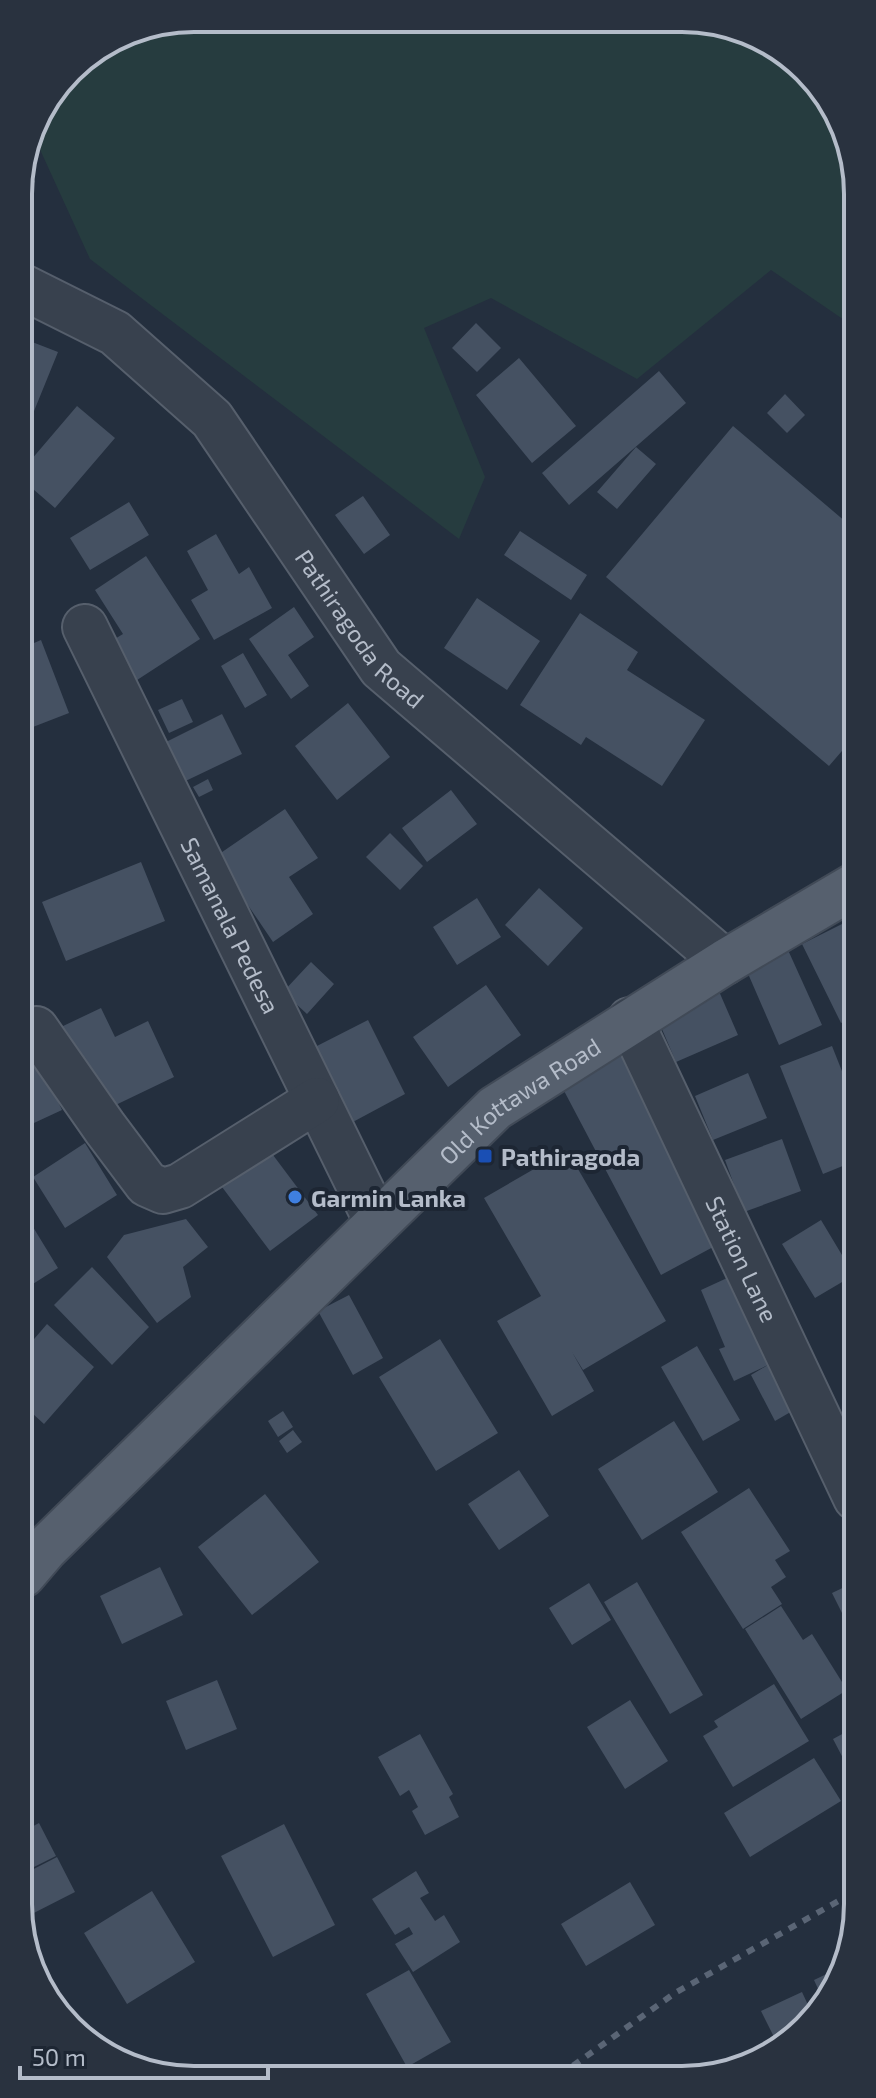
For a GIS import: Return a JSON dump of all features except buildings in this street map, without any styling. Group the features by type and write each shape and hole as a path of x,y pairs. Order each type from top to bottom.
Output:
{"main road":[{"name":"Old Kottawa Road","path":"32,1564 495,1108 630,1020 844,892"}],"street":[{"name":"Pathiragoda Road","path":"32,292 115,333 212,419 381,668 725,962"},
{"name":"Samanala Pedesa","path":"85,627 377,1222"},
{"name":"Station Lane","path":"630,1020 844,1473"},
{"path":"36,1029 147,1184 163,1191 180,1186 317,1100"}],"green space":[{"path":"184,32 682,32 713,35 772,59 804,87 832,132 843,173 844,320 771,270 637,379 491,298 424,328 485,477 459,539 90,259 39,148 44,132 66,96 87,72 104,59 132,44"}],"railway":[{"path":"573,2066 675,1993 844,1898"}],"place":[{"name":"Pathiragoda","path":"485,1156"},
{"name":"Garmin Lanka","path":"295,1197"}]}
